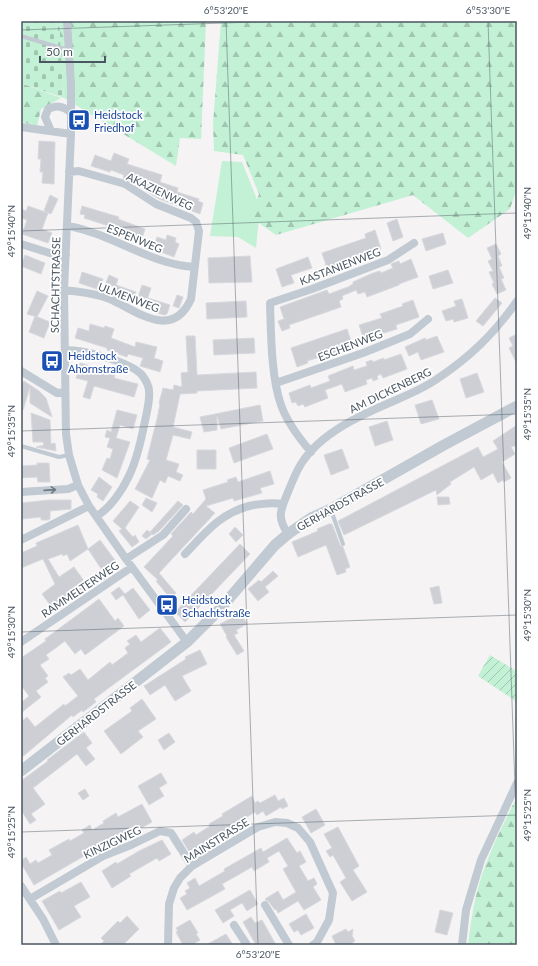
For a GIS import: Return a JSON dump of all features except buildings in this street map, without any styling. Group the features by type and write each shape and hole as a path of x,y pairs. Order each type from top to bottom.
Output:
{"street":[{"name":"SCHACHTSTRASSE","path":"67,21 71,134 64,290 66,434 69,455 78,485 90,506 132,567 187,642"},
{"path":"51,132 45,117 48,109 61,106 70,112"},
{"path":"21,127 71,134"},
{"name":"AKAZIENWEG","path":"69,172 79,171 124,184 156,204 191,218 196,222 199,231 194,267"},
{"name":"ESPENWEG","path":"67,226 76,226 162,261 186,267 194,267"},
{"name":"KASTANIENWEG","path":"276,383 272,347 270,303 312,289 388,260 414,243"},
{"path":"21,244 56,255 66,256"},
{"name":"ULMENWEG","path":"64,290 103,297 147,318 162,321 175,318 186,310 191,299 194,267"},
{"name":"AM DICKENBERG","path":"288,534 282,525 280,518 291,485 301,464 311,452 328,436 346,423 415,391 442,376 472,353 489,337 517,302"},
{"name":"ESCHENWEG","path":"276,383 363,353 410,334 428,319"},
{"path":"65,350 74,350 110,359 130,366 142,375 148,385 149,403 138,451 129,476 105,511 97,516"},
{"path":"21,371 57,392 65,392"},
{"path":"276,383 280,403 284,413 311,452"},
{"name":"GERHARDSTRASSE","path":"21,771 187,642 220,609 275,545 288,534 311,518 331,509 517,406"},
{"path":"21,492 68,489 78,485"},
{"path":"186,554 211,526 230,513 240,508 264,503 284,504"},
{"path":"21,540 90,506"},
{"path":"126,558 162,535 186,509"},
{"name":"RAMMELTERWEG","path":"21,642 132,567"},
{"path":"462,945 466,910 480,860 517,783"},
{"name":"MAINSTRASSE","path":"168,945 169,904 174,888 180,878 192,866 258,827 275,822 287,823 298,828 310,842 333,893 329,920 317,942 313,945"},
{"name":"KINZIGWEG","path":"30,899 103,856 160,831 171,832 192,866"},
{"path":"21,886 43,919 55,942 46,945"},
{"path":"265,905 289,945"},
{"path":"234,925 247,945"}],"lane":[{"path":"21,36 68,50"},
{"path":"21,446 59,457 69,455"},
{"path":"331,509 343,544"}],"green space":[{"path":"21,21 59,21 64,98 21,83"},
{"path":"59,21 206,21 201,139 180,138 176,166 64,98"},
{"path":"221,21 517,21 517,188 510,209 468,238 413,195 276,235 250,217 259,194 243,155 214,151 213,124"},
{"path":"21,83 61,98 41,109 37,126 21,122"},
{"path":"222,161 242,162 260,207 256,248 238,237 210,236"},
{"path":"515,609 517,609 517,702 478,676 490,655 516,671"},
{"path":"517,797 517,945 468,945 471,920 479,883 499,833"}],"place":[{"name":"Heidstock Friedhof","path":"79,120"},
{"name":"Heidstock Ahornstraße","path":"52,361"},
{"name":"Heidstock Schachtstraße","path":"167,605"}]}
